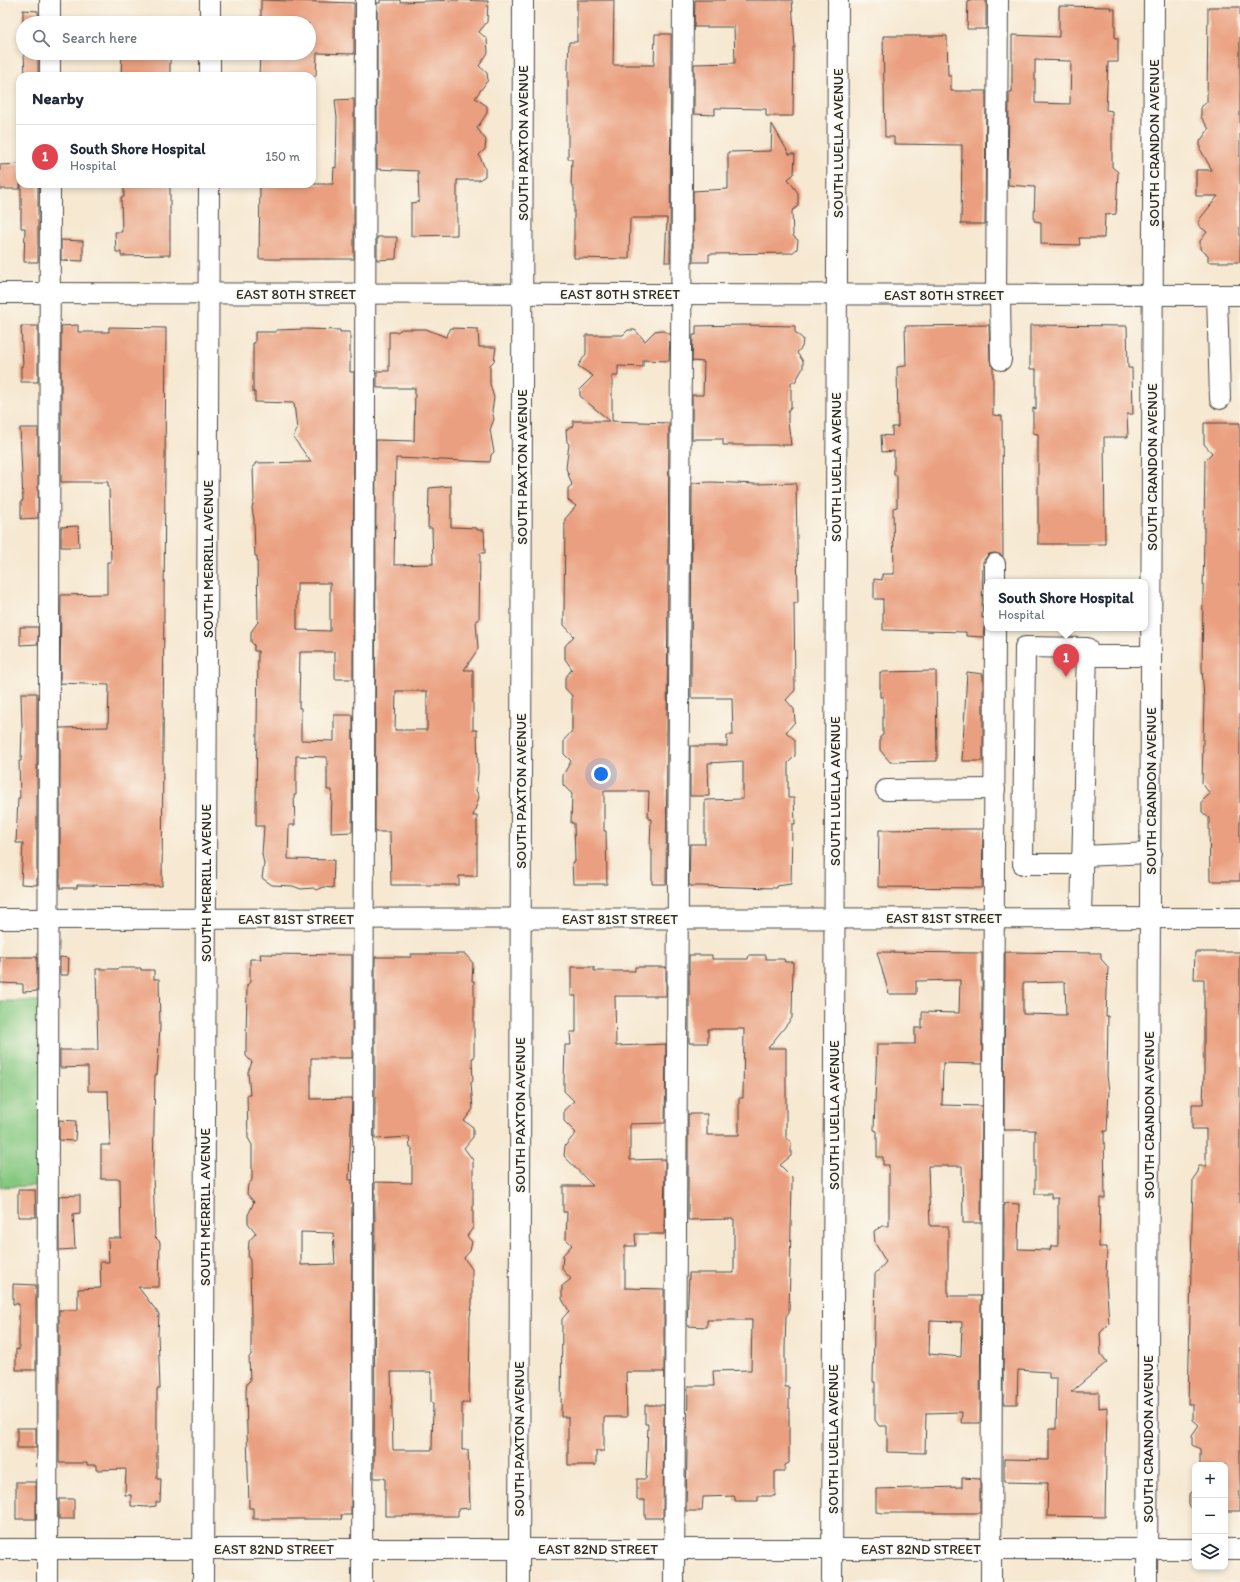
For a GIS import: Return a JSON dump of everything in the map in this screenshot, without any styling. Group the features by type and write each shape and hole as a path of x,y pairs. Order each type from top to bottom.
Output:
{"street":[{"path":"50,0 50,16"},
{"path":"210,0 210,16"},
{"path":"362,1582 366,0"},
{"name":"SOUTH PAXTON AVENUE","path":"519,1582 523,0"},
{"path":"674,1582 683,0"},
{"name":"SOUTH LUELLA AVENUE","path":"832,1582 838,0"},
{"path":"998,0 998,295 1001,360"},
{"name":"SOUTH CRANDON AVENUE","path":"1147,1582 1151,853 1151,656 1148,590 1153,295 1154,0"},
{"path":"50,60 50,72"},
{"path":"210,60 210,72"},
{"path":"47,1582 50,188"},
{"name":"SOUTH MERRILL AVENUE","path":"203,1582 209,188"},
{"name":"EAST 80TH STREET","path":"0,293 1240,295"},
{"path":"1217,295 1220,399"},
{"path":"991,1582 995,631"},
{"path":"1081,918 1082,860 1086,656 1087,648 1025,647 1023,864 1082,860 1151,853"},
{"path":"1086,656 1151,656"},
{"path":"886,790 995,789"},
{"name":"EAST 81ST STREET","path":"0,919 1240,918"},
{"name":"EAST 82ND STREET","path":"0,1549 1192,1549"},
{"path":"1228,1549 1240,1549"}],"green space":[{"path":"0,1001 42,1001 40,1186 0,1187"}],"building":[{"path":"261,0 354,3 354,54 317,53 316,76 316,72 259,72 260,60 316,60 316,16 261,16"},
{"path":"380,0 400,0 400,2 455,0 488,1 487,22 479,32 487,39 488,53 479,66 487,73 488,80 475,98 487,106 487,113 477,128 486,140 485,149 479,155 485,168 485,176 479,180 457,180 457,235 411,236 411,203 419,202 418,171 377,169 377,3 380,3"},
{"path":"577,0 614,0 613,65 654,65 655,34 671,34 670,262 665,262 667,218 630,218 629,259 574,258 574,188 571,184 572,159 568,159 568,66 569,42 577,42"},
{"path":"695,0 792,0 795,48 793,116 766,116 766,109 715,108 715,115 694,114 694,64 735,63 734,27 694,27"},
{"path":"968,0 986,0 986,29 967,29"},
{"path":"1059,6 1111,7 1110,9 1115,9 1115,38 1118,38 1118,62 1108,62 1106,110 1112,111 1112,167 1118,172 1116,214 1105,215 1104,238 1079,238 1080,245 1041,244 1041,222 1034,221 1035,187 1008,185 1009,92 1012,92 1012,35 1059,37","holes":["1035,60 1071,61 1070,104 1035,103"]},
{"path":"1208,7 1240,7 1240,262 1208,262 1208,255 1200,249 1200,241 1207,232 1199,226 1199,220 1218,196 1196,196 1196,170 1212,170 1200,149 1200,141 1209,129 1201,117 1201,107 1207,102"},
{"path":"23,10 38,11 38,16 23,16"},
{"path":"883,36 947,36 948,76 951,76 951,91 986,91 985,224 961,224 962,145 894,144 894,137 885,137"},
{"path":"24,60 38,60 38,72 25,72"},
{"path":"122,60 170,60 170,72 121,72"},
{"path":"354,99 354,259 259,259 260,188 316,188 316,184 333,184 334,167 336,168 337,118 335,100"},
{"path":"772,124 789,154 795,154 794,174 788,179 798,193 798,206 792,211 793,236 798,240 797,249 792,253 709,254 709,262 693,262 693,191 728,189 728,152 771,151"},
{"path":"16,164 16,188 20,189 0,189 0,165"},
{"path":"21,188 38,188 38,262 24,262 25,228 21,228"},
{"path":"124,188 170,188 170,255 121,256 121,252 116,252 115,232 122,232 121,197 124,197"},
{"path":"377,237 397,237 396,259 377,260"},
{"path":"61,240 83,241 83,261 61,260"},
{"path":"78,325 78,332 109,332 109,327 166,328 162,886 77,885 77,888 60,888 60,728 108,727 109,685 60,683 61,595 107,594 107,562 111,562 108,482 61,482 61,326"},
{"path":"989,325 990,360 993,368 993,415 1002,416 1003,556 995,553 989,554 983,561 983,637 966,636 966,632 883,630 883,599 874,599 874,579 882,580 882,574 894,574 893,508 897,507 897,475 894,475 894,451 882,452 881,435 892,436 892,427 898,427 897,367 906,366 905,326"},
{"path":"1030,325 1127,326 1128,368 1132,368 1133,414 1127,414 1128,437 1104,437 1105,544 1038,544 1038,434 1033,433 1033,408 1036,409 1036,369 1030,369"},
{"path":"21,326 38,326 38,382 21,382 21,366 23,366"},
{"path":"696,326 795,326 795,332 803,339 802,347 797,353 803,361 803,368 795,382 791,382 791,407 788,411 788,422 791,445 723,445 723,439 692,439 692,395 703,395 704,362 692,361 693,335 696,335"},
{"path":"451,328 478,329 479,347 496,347 494,361 490,365 490,384 494,398 492,411 494,419 490,430 494,452 491,455 490,462 396,458 394,565 433,564 432,528 428,528 429,488 451,486 451,527 477,528 477,530 484,530 485,553 480,553 479,620 476,620 478,649 464,670 473,670 473,730 477,730 478,773 476,790 479,797 473,816 477,816 477,876 459,876 459,885 391,885 390,832 375,832 376,440 414,441 415,388 377,388 377,371 389,371 389,332 397,332 402,329 426,329 446,337","holes":["396,691 427,691 427,730 395,730"]},
{"path":"305,329 340,330 340,332 350,332 350,372 354,372 353,679 335,679 335,652 300,652 299,708 301,708 301,740 334,741 334,715 353,715 352,832 331,833 332,790 327,790 327,757 296,756 296,795 294,795 295,825 289,825 288,859 334,860 333,888 324,887 317,890 314,888 301,889 293,886 272,885 262,878 264,864 262,854 264,826 256,826 258,651 254,651 254,645 251,642 251,632 258,622 257,556 255,556 254,520 252,508 254,500 253,466 255,466 255,463 311,462 293,437 297,430 294,403 255,402 255,392 253,392 253,343 255,343 255,332 276,332 276,330","holes":["297,583 330,583 330,631 297,630"]},
{"path":"628,330 635,330 645,341 655,331 662,330 670,334 669,361 643,360 643,367 618,366 618,376 612,376 612,421 669,423 666,884 652,884 652,850 650,849 651,819 648,819 649,791 604,791 604,831 606,831 607,884 573,884 572,862 575,862 574,823 571,823 572,794 563,785 563,775 571,761 564,754 564,740 572,731 572,696 565,688 565,678 572,669 565,659 565,646 574,636 564,625 564,614 565,519 576,506 568,500 568,488 572,485 566,468 569,444 567,442 566,430 573,426 573,421 610,421 580,396 580,389 593,376 578,366 586,354 586,335 623,335"},
{"path":"1204,423 1240,423 1240,881 1210,881 1209,818 1202,812 1202,801 1210,794 1202,783 1204,699 1202,668 1205,460 1212,453 1204,444"},
{"path":"20,428 38,428 38,518 21,519 21,501 23,501"},
{"path":"711,482 755,484 796,483 798,603 794,603 795,690 786,700 794,709 795,722 786,732 795,740 795,756 788,763 788,798 794,798 795,824 792,824 791,884 777,886 777,888 690,886 689,884 690,844 705,844 705,800 743,799 743,761 708,763 709,796 690,796 690,746 727,746 727,735 733,735 732,698 691,698 692,483"},
{"path":"78,526 79,547 61,547 61,527"},
{"path":"20,627 38,627 38,644 20,645"},
{"path":"936,671 937,761 890,762 880,750 880,737 883,735 883,697 880,697 880,672"},
{"path":"967,672 983,674 983,761 962,761"},
{"path":"21,693 37,693 37,885 21,884 23,843 16,843 18,798 20,798 19,761 21,761 22,728"},
{"path":"983,829 982,888 878,887 879,830"},
{"path":"877,952 982,953 982,1064 943,1063 942,1105 982,1106 981,1223 963,1223 962,1166 928,1166 930,1226 948,1226 948,1296 981,1296 980,1423 961,1423 962,1412 926,1413 925,1453 887,1452 887,1426 879,1426 875,1420 875,1382 873,1382 875,1274 886,1262 875,1243 874,1231 882,1226 889,1226 889,1165 883,1165 883,1157 877,1157 877,1131 874,1130 877,1044 915,1044 915,1028 922,1028 922,1012 959,1013 960,980 916,981 916,994 889,994","holes":["930,1321 962,1322 961,1357 929,1354"]},
{"path":"1005,952 1101,953 1101,959 1108,967 1106,1016 1108,1016 1107,1076 1109,1091 1107,1131 1104,1131 1105,1198 1100,1198 1099,1247 1107,1247 1106,1278 1109,1324 1100,1333 1101,1354 1107,1362 1071,1392 1099,1392 1099,1408 1107,1407 1105,1517 1047,1516 1048,1483 1004,1482 1004,1459 1049,1460 1049,1429 1056,1429 1057,1378 1049,1378 1049,1372 1018,1370 1017,1404 1003,1404 1004,1203 1019,1204 1018,1249 1050,1250 1051,1246 1058,1246 1058,1198 1051,1198 1051,1194 1035,1194 1035,1130 1004,1130","holes":["1065,982 1066,1015 1023,1014 1023,983"]},
{"path":"1195,952 1240,952 1240,1511 1228,1511 1228,1462 1200,1462 1200,1449 1192,1445 1192,1435 1199,1425 1193,1420 1193,1404 1188,1404 1193,1179 1198,1172 1199,1166 1206,1166 1206,1129 1192,1129 1192,1104 1203,1104 1204,1074 1204,979 1194,979"},
{"path":"260,954 352,955 352,1058 311,1058 311,1099 352,1098 349,1180 352,1180 351,1515 341,1515 342,1519 253,1519 253,1508 249,1508 246,1392 247,1383 250,1381 249,1357 251,1355 251,1318 250,1260 248,1257 249,1241 256,1233 248,1223 248,1215 254,1202 247,1194 248,1185 252,1180 252,1145 248,1138 247,1095 250,1095 248,1072 252,1062 246,1056 247,985 250,982 250,959 261,959","holes":["301,1232 333,1233 335,1264 301,1265"]},
{"path":"411,954 465,954 473,963 474,1058 472,1058 473,1081 471,1083 473,1109 464,1121 473,1127 473,1137 464,1148 473,1160 473,1228 467,1236 472,1242 470,1251 464,1258 472,1269 472,1305 470,1316 469,1403 462,1403 462,1450 468,1450 470,1508 458,1509 458,1516 385,1516 385,1478 374,1478 375,1182 412,1183 412,1148 410,1148 409,1137 375,1139 375,957 411,957","holes":["391,1372 431,1372 431,1403 433,1403 432,1450 393,1450"]},
{"path":"689,955 712,955 712,959 748,959 749,955 766,955 766,959 784,959 785,962 793,962 792,1018 768,1048 786,1048 786,1138 791,1142 791,1156 780,1165 792,1177 789,1312 786,1316 785,1347 785,1387 789,1387 789,1463 785,1465 785,1471 775,1471 775,1496 758,1496 758,1501 735,1501 735,1496 703,1497 702,1511 686,1511 688,1386 714,1386 713,1371 751,1370 752,1320 707,1320 707,1327 687,1326 689,1273 734,1273 734,1219 688,1220 688,1114 707,1114 707,1135 739,1135 739,1098 743,1098 744,1029 708,1029 708,1043 689,1043"},
{"path":"0,957 37,957 37,991 23,992 23,984 0,983"},
{"path":"60,957 69,958 68,975 60,975"},
{"path":"571,967 594,967 594,971 635,971 635,967 666,967 666,996 615,996 616,1046 666,1044 665,1123 630,1124 630,1160 665,1159 664,1234 635,1234 636,1246 625,1246 625,1288 664,1289 664,1372 626,1372 627,1417 604,1417 604,1451 596,1451 596,1465 568,1465 568,1417 561,1417 562,1319 569,1311 562,1299 562,1286 571,1279 562,1269 563,1255 572,1245 566,1239 567,1212 563,1212 563,1186 593,1186 564,1156 565,1146 576,1133 564,1121 564,1110 574,1101 564,1091 565,1045 571,1045 570,1032 576,1032 576,996 571,996"},
{"path":"141,968 141,970 154,970 154,979 159,979 160,1027 157,1075 155,1075 153,1173 155,1237 160,1242 159,1287 138,1287 159,1314 158,1334 160,1389 157,1389 157,1479 161,1479 160,1502 156,1502 156,1506 148,1507 131,1506 131,1495 125,1495 126,1469 96,1470 96,1465 87,1465 87,1463 59,1463 59,1310 78,1310 78,1289 101,1288 100,1262 109,1262 108,1238 121,1238 120,1179 101,1179 101,1145 110,1145 108,1091 88,1091 88,1067 60,1068 60,1050 98,1050 96,969"},
{"path":"59,1120 76,1121 75,1141 59,1140"},
{"path":"18,1190 35,1190 36,1217 18,1217"},
{"path":"80,1195 80,1213 73,1214 75,1249 59,1250 59,1196"},
{"path":"13,1284 36,1285 36,1370 16,1370 16,1349 19,1350 19,1304 13,1304"},
{"path":"645,1405 664,1405 663,1518 645,1518 645,1500 637,1500 637,1479 646,1479 648,1424 645,1424"},
{"path":"17,1428 36,1428 36,1448 17,1448"},
{"path":"962,1478 980,1479 980,1513 876,1512 876,1489 962,1487"},
{"path":"16,1482 36,1482 36,1519 16,1519"},
{"path":"1192,1491 1192,1509 1189,1505 1189,1494"},
{"path":"59,1499 74,1499 74,1519 59,1519"}],"place":[{"name":"South Shore Hospital","path":"1066,677"}]}
